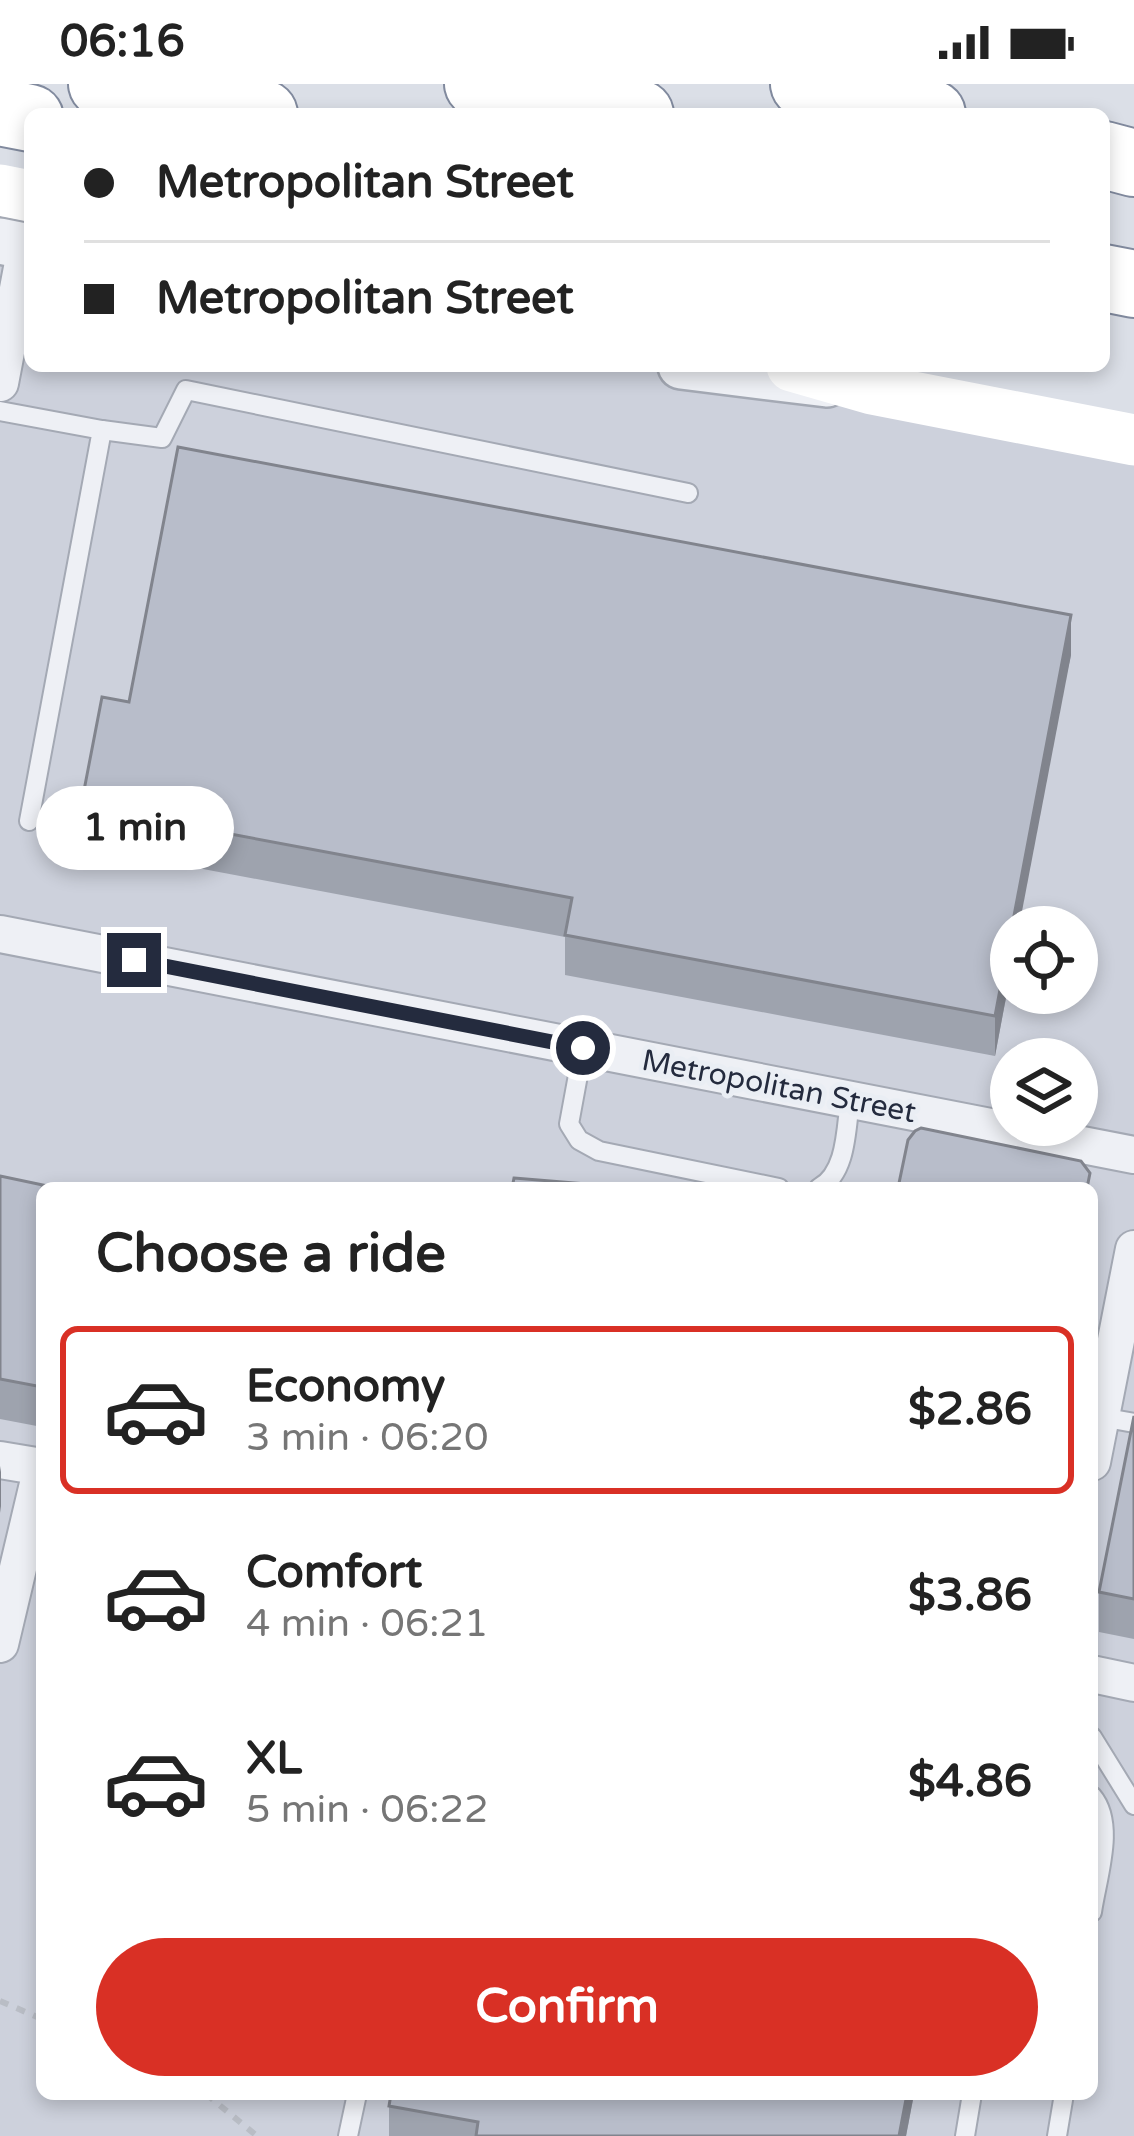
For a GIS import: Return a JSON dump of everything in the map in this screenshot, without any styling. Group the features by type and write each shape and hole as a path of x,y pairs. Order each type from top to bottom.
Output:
{"highway":[{"path":"102,84 232,108"},
{"path":"478,84 608,108"},
{"path":"804,84 903,107"}],"main road":[{"path":"813,372 872,389 1134,440"}],"street":[{"path":"0,383 19,245"},
{"path":"731,372 872,389"},
{"name":"Metropolitan Street","path":"0,934 1134,1155"},
{"path":"1098,1452 1118,1420 1134,1249"},
{"path":"0,1460 36,1466"},
{"path":"0,1644 36,1492"},
{"path":"1098,1675 1134,1683"}],"lane":[{"path":"0,411 162,438 186,390 688,493"},
{"path":"29,821 102,430"},
{"path":"583,1048 569,1124 579,1140 599,1150 751,1182"},
{"path":"830,1182 840,1162 850,1100"},
{"path":"1098,1747 1134,1805"},
{"path":"1098,1803 1106,1826 1098,1875"},
{"path":"348,2136 356,2100"},
{"path":"965,2136 971,2100"},
{"path":"1057,2136 1063,2100"}],"path":[{"path":"0,2001 36,2016"},
{"path":"213,2100 257,2136"}],"shaded area":[{"path":"0,241 24,246 24,372 718,372 1134,440 1134,2136 0,2136"}],"building":[{"path":"178,447 1071,615 1016,906 990,906 990,1014 995,1016 565,935 572,898 81,806 102,697 129,702"},
{"path":"921,1128 990,1142 990,1146 1081,1161 1090,1173 1088,1182 899,1182 908,1140"},
{"path":"0,1176 36,1184 36,1386 0,1379"},
{"path":"514,1178 562,1182 513,1182"},
{"path":"1134,1416 1134,1599 1099,1592"},
{"path":"390,2100 906,2100 899,2136 476,2136 478,2122 389,2106"}],"route":[{"path":"134,960 583,1048"}]}
